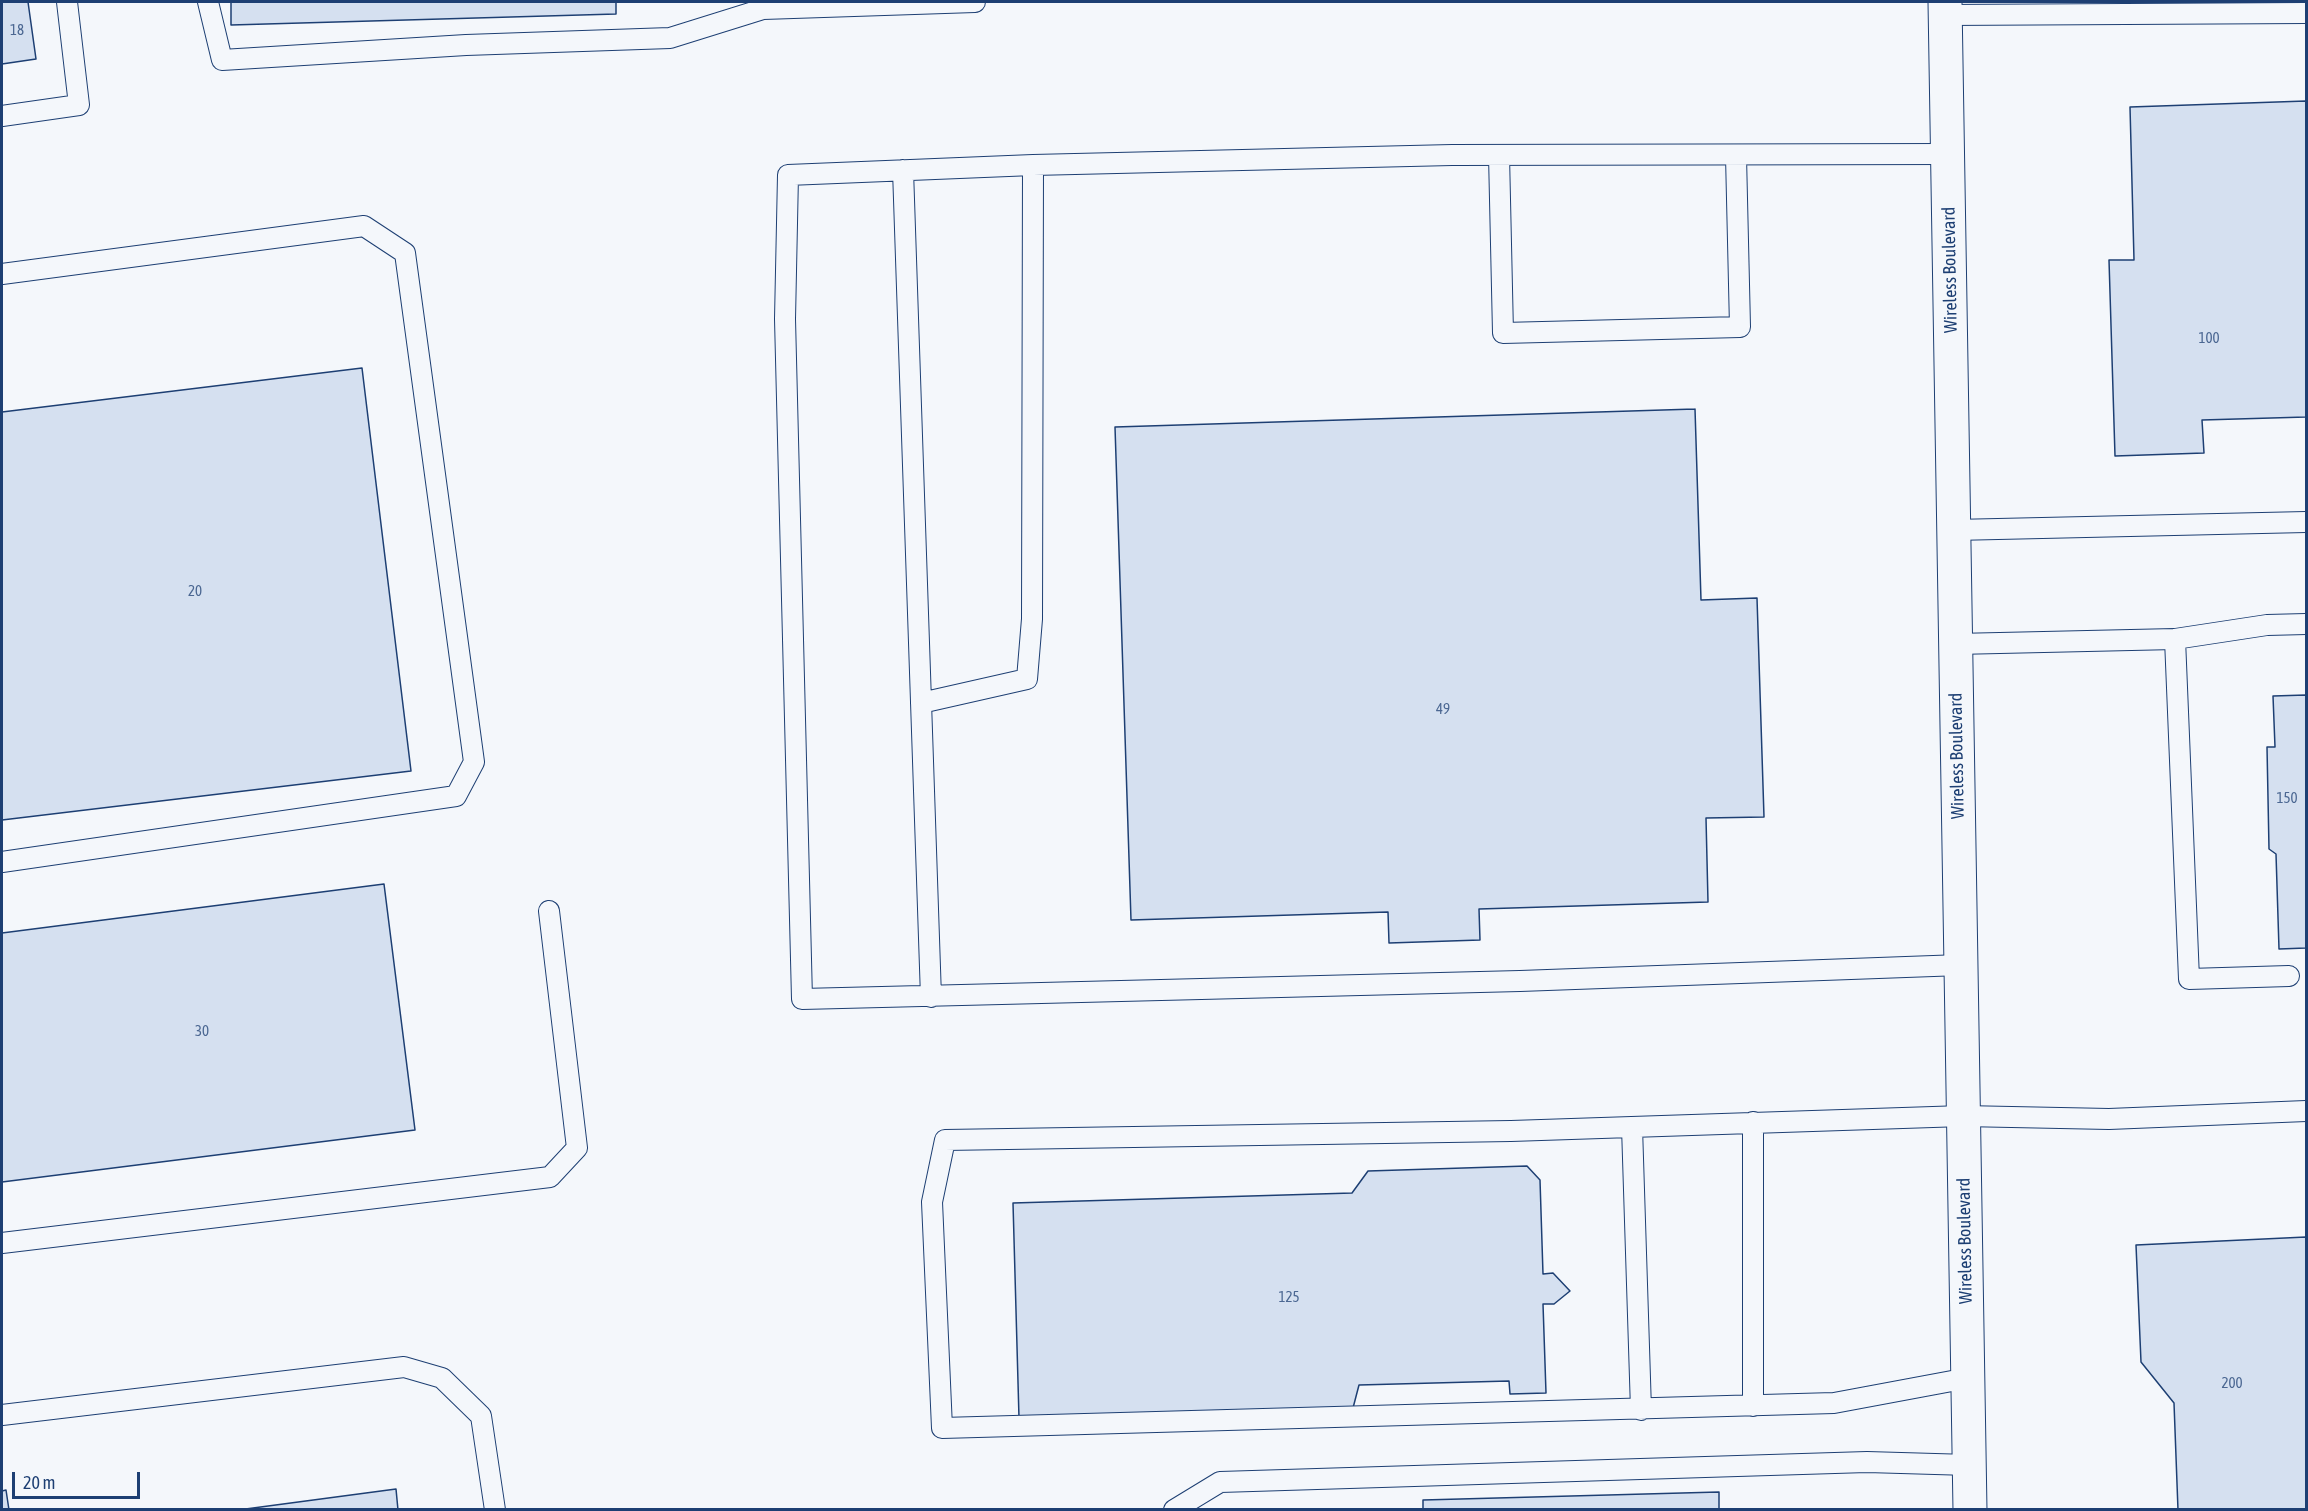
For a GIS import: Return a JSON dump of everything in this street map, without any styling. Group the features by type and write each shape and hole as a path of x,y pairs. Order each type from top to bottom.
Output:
{"street":[{"name":"Wireless Boulevard","path":"1946,8 1970,1509"}],"lane":[{"path":"2,116 79,105 67,2"},
{"path":"208,2 222,60 466,45 670,38 763,9 854,4 975,2"},
{"path":"1946,8 2307,13"},
{"path":"1948,154 1499,155 1034,165 788,175 785,319 802,999 1520,981 1961,965"},
{"path":"1499,155 1503,333 1740,327 1736,156"},
{"path":"921,703 1027,680 1032,619 1034,165"},
{"path":"903,170 931,997"},
{"path":"2,274 364,226 405,253 474,762 456,796 2,862"},
{"path":"1954,530 2307,522"},
{"path":"1956,644 2175,639 2267,625 2307,624"},
{"path":"2175,639 2189,980 2289,976"},
{"path":"2,1243 550,1177 578,1148 549,911"},
{"path":"1968,1378 1834,1403 942,1428 932,1202 945,1140 1499,1132 1964,1116 2109,1119 2307,1111"},
{"path":"1753,1122 1753,1406"},
{"path":"1632,1126 1641,1410"},
{"path":"2,1415 404,1367 442,1378 481,1416 495,1509"},
{"path":"1174,1509 1220,1482 1867,1462 1969,1465"}],"building":[{"path":"2,2 28,2 36,59 2,64"},
{"path":"231,2 616,2 616,14 231,25"},
{"path":"2306,101 2306,417 2202,420 2204,453 2115,456 2109,260 2134,260 2130,107"},
{"path":"362,368 411,771 2,820 2,412"},
{"path":"1695,409 1701,600 1757,598 1764,817 1706,818 1708,902 1479,909 1480,940 1389,943 1388,912 1131,920 1115,427"},
{"path":"2306,695 2306,948 2279,949 2276,854 2269,849 2267,747 2275,747 2273,696"},
{"path":"384,884 415,1130 2,1182 2,933"},
{"path":"1527,1166 1540,1180 1543,1274 1553,1273 1570,1291 1554,1304 1543,1304 1546,1393 1510,1394 1509,1381 1359,1385 1353,1408 1019,1418 1013,1203 1352,1193 1368,1171"},
{"path":"2306,1237 2306,1510 2178,1510 2174,1403 2141,1362 2136,1245"},
{"path":"396,1489 398,1510 238,1510"},
{"path":"6,1490 9,1510 2,1510 2,1491"},
{"path":"1719,1492 1719,1510 1423,1510 1423,1500"}]}
